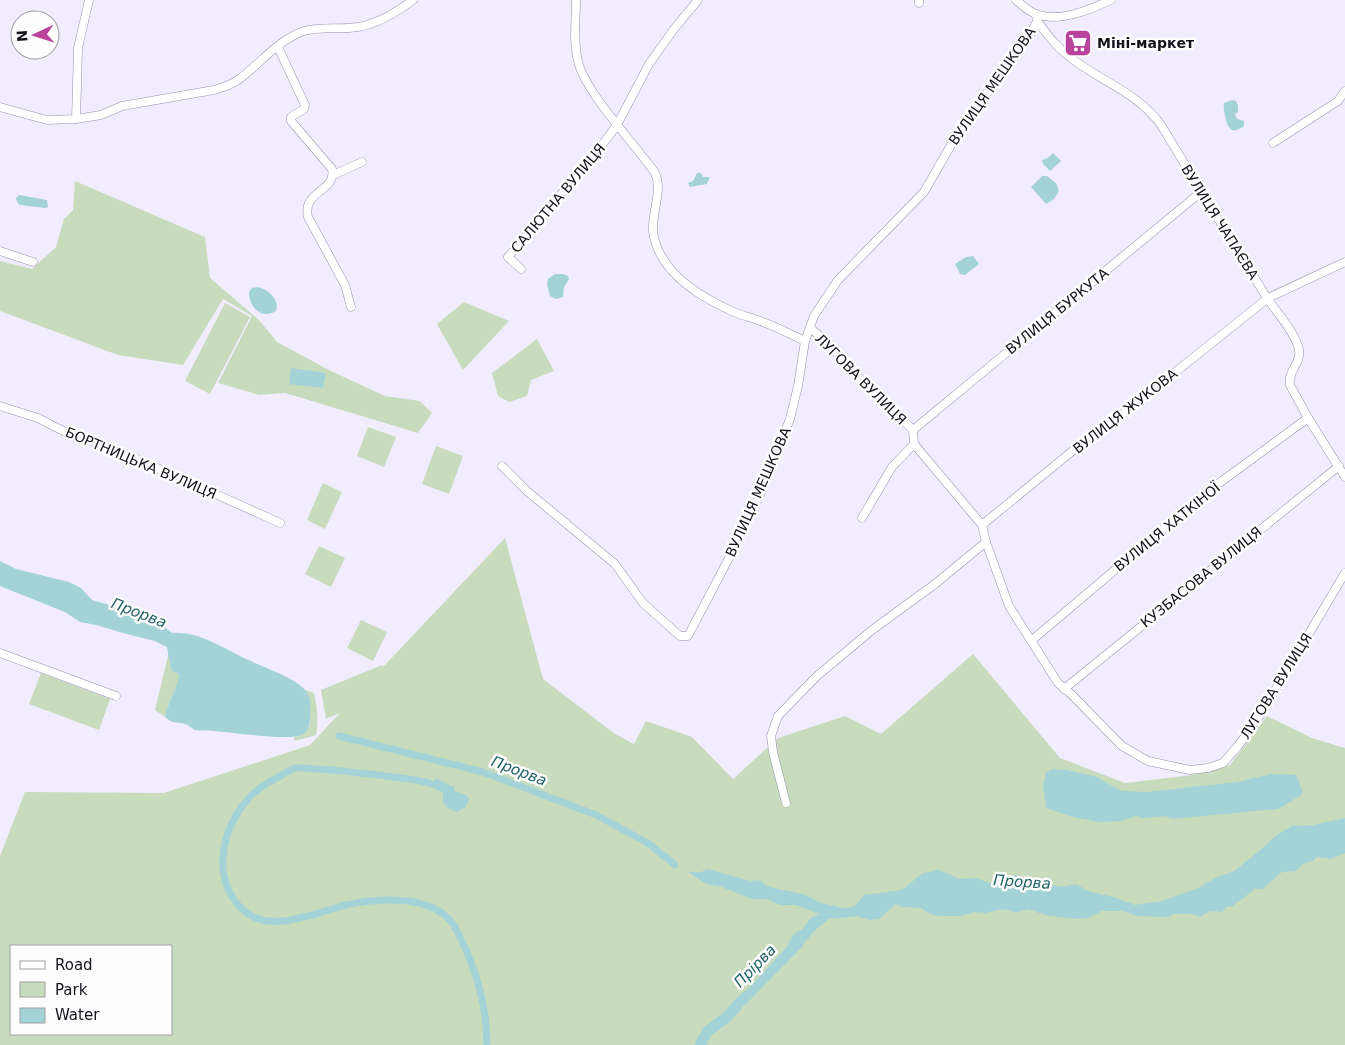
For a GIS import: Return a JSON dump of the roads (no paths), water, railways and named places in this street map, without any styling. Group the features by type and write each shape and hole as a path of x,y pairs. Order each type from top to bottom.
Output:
{"street":[{"path":"76,119 78,48 89,0"},
{"path":"0,107 47,120 76,119 101,116 122,106 196,94 227,86 241,78 290,37 305,31 358,27 378,21 413,0"},
{"path":"576,0 578,60 582,74 590,88 657,178 653,235 664,264 709,300 805,341"},
{"name":"САЛЮТНА ВУЛИЦЯ","path":"521,269 508,257 596,153 617,125 649,64 698,0"},
{"path":"1016,0 1038,18 1061,16 1111,0"},
{"name":"ВУЛИЦЯ ЧАПАЄВА","path":"1038,18 1051,40 1070,58 1138,100 1151,111 1294,337 1299,347 1300,356 1291,373 1290,385 1308,418 1345,476"},
{"name":"ВУЛИЦЯ МЕШКОВА","path":"502,466 527,491 614,564 643,603 680,636 688,636 730,558 760,495 790,419 798,386 805,341 814,316 838,280 924,192 962,126 1028,40 1038,18"},
{"path":"278,47 305,105 304,109 291,117 291,121 332,169 333,176 331,181 308,202 306,210 345,285 351,307"},
{"path":"1274,143 1338,101 1345,91"},
{"path":"333,176 362,162"},
{"name":"ВУЛИЦЯ БУРКУТА","path":"913,430 1201,192"},
{"path":"0,251 33,262"},
{"path":"1343,263 1345,273"},
{"name":"ВУЛИЦЯ ЖУКОВА","path":"982,525 1081,444 1099,433 1268,298 1343,263"},
{"name":"ЛУГОВА ВУЛИЦЯ","path":"810,328 828,343 852,371 913,430 914,444 982,525 986,542 1009,606 1058,683 1122,746 1148,761 1190,770 1208,768 1223,763 1261,714 1345,573"},
{"name":"БОРТНИЦЬКА ВУЛИЦЯ","path":"0,406 38,418 73,436 106,445 280,523"},
{"name":"ВУЛИЦЯ ХАТКІНОЇ","path":"1031,641 1207,492 1308,418"},
{"path":"862,518 892,467 914,444"},
{"name":"КУЗБАСОВА ВУЛИЦЯ","path":"1064,689 1339,466"},
{"path":"786,803 773,752 771,736 778,716 817,676 872,630 935,584 986,542"},
{"path":"0,653 116,696"}],"water":[{"path":"1232,100 1236,101 1238,106 1238,112 1235,114 1237,119 1244,121 1244,126 1238,130 1231,129 1226,120 1224,103"},
{"path":"1053,153 1061,161 1050,171 1043,164 1042,160 1048,158"},
{"path":"697,173 701,173 703,177 710,177 707,184 690,187 688,183 693,181"},
{"path":"1042,176 1047,176 1056,183 1059,191 1054,199 1046,204 1031,187"},
{"path":"19,195 47,200 48,207 20,205 16,198"},
{"path":"973,256 979,264 965,275 960,274 955,264 966,257"},
{"path":"555,274 563,274 568,276 569,279 564,287 563,297 556,299 550,296 547,285 548,279"},
{"path":"258,287 266,290 275,299 276,311 265,314 261,313 251,303 249,292 252,288"},
{"path":"291,368 326,373 323,388 289,384"},
{"path":"0,561 16,569 69,582 81,588 92,600 113,606 125,612 138,612 152,624 162,625 172,633 183,633 204,638 289,678 301,686 309,697 310,711 307,731 297,736 261,736 195,730 186,724 171,721 165,717 179,676 178,673 173,672 171,669 167,647 155,641 80,622 65,612 0,586"},
{"path":"1052,769 1094,776 1122,791 1147,792 1237,782 1272,774 1297,775 1303,794 1278,809 1172,819 1165,816 1144,818 1136,816 1121,821 1100,822 1073,817 1046,808 1043,786 1046,773"},
{"path":"435,778 454,787 454,791 467,795 469,800 466,807 457,812 447,808 443,802 443,792 435,789"},
{"path":"1345,818 1345,853 1331,859 1317,857 1313,861 1303,864 1296,871 1282,872 1263,889 1255,889 1231,907 1226,907 1222,912 1210,911 1200,917 1192,914 1174,914 1169,917 1137,916 1123,911 1102,911 1088,918 1075,919 1045,915 1028,909 1016,913 1004,909 985,913 975,912 960,916 939,916 930,914 921,908 901,907 896,904 879,919 869,920 857,916 829,919 814,931 799,950 744,1006 726,1018 727,1012 734,1000 749,988 787,947 793,934 803,929 809,919 819,914 796,905 780,905 767,899 752,899 719,886 706,884 688,872 701,872 708,869 751,881 759,880 769,887 803,894 821,903 843,908 854,907 864,895 902,890 923,873 939,870 960,879 975,878 990,883 1015,875 1061,887 1076,884 1088,891 1135,905 1162,901 1198,888 1217,877 1234,871 1274,837 1292,826 1313,825"}],"waterway":[{"name":"Прорва","path":"339,736 483,772 596,815 648,843 675,865"},
{"path":"441,787 418,780 378,775 333,770 292,769 258,789 239,811 232,823 224,851 223,866 225,880 230,893 239,906 250,915 262,920 290,920 346,905 388,900 403,900 417,903 431,907 443,914 456,929 475,973 484,1008 487,1045"},
{"name":"Прірва","path":"700,1045 708,1031 726,1018 736,1007"}],"place":[{"name":"Міні-маркет","path":"1078,43"}]}
